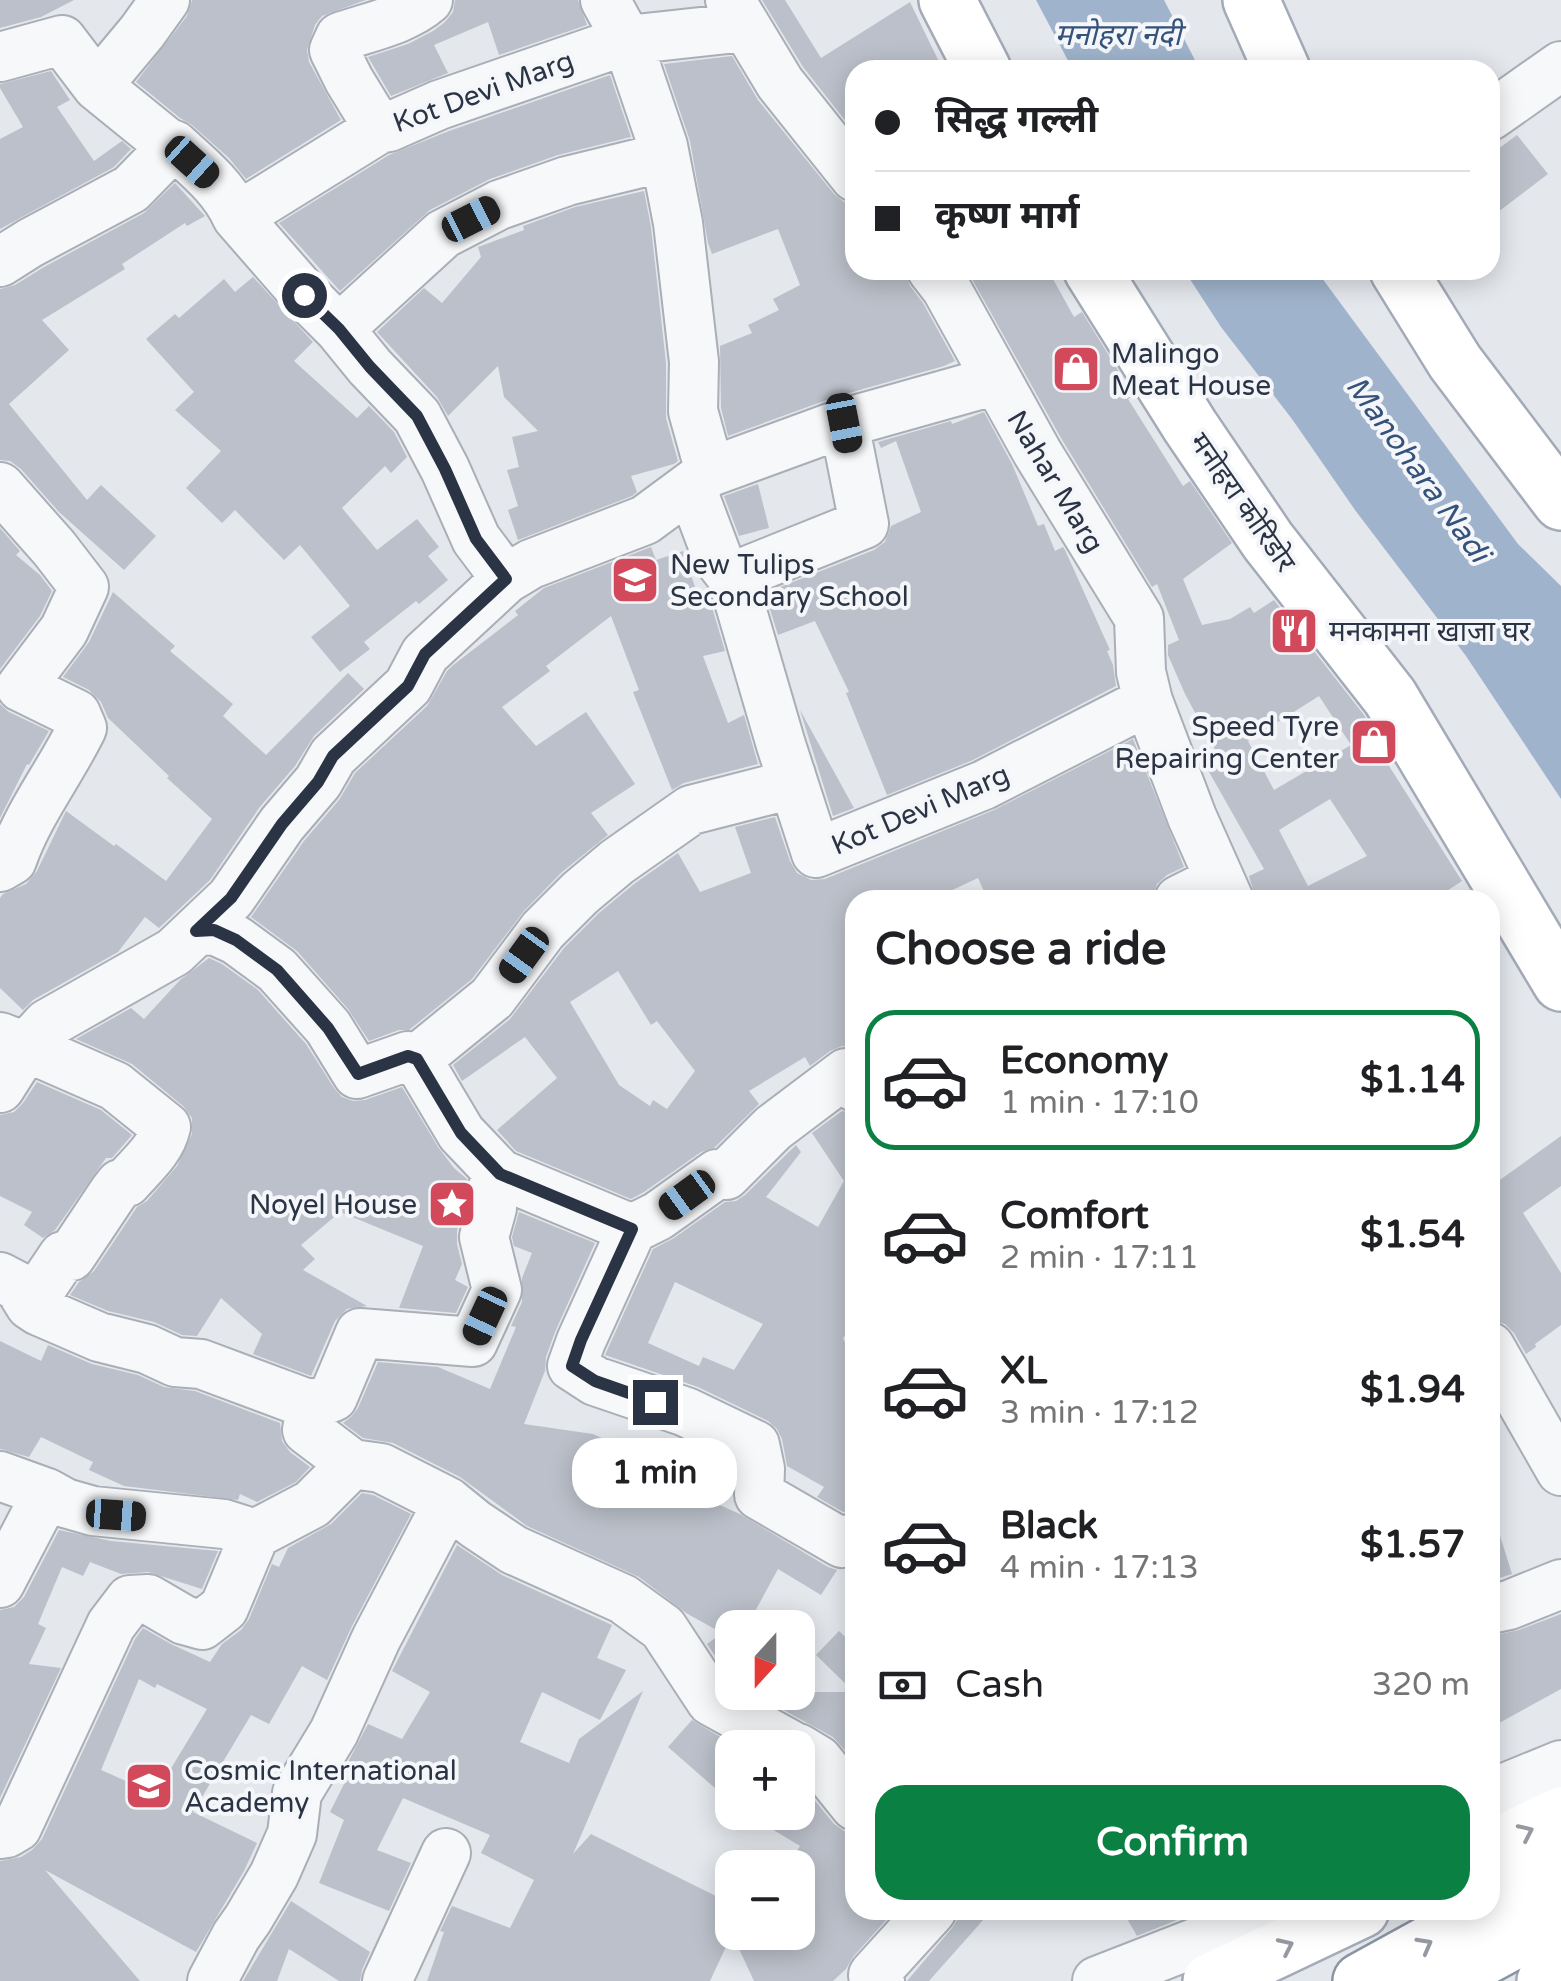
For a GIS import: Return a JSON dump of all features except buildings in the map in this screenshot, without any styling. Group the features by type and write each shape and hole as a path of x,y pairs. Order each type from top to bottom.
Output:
{"main road":[{"path":"946,0 978,60"},
{"path":"1251,0 1278,60"},
{"name":"मनोहरा कोरिडोर","path":"1098,280 1268,541 1390,697 1561,983"},
{"path":"1404,280 1455,362 1561,502"},
{"path":"1500,1844 1561,1815"},
{"path":"1500,1905 1561,1871"},
{"path":"1440,1981 1561,1915"},
{"path":"1211,1981 1340,1920"},
{"path":"1360,1981 1472,1920"},
{"path":"1546,1981 1561,1972"}],"street":[{"path":"96,86 165,0"},
{"path":"380,128 334,50 340,37 393,20 428,0"},
{"path":"738,14 780,83 845,164"},
{"name":"Kot Devi Marg","path":"237,216 380,128 439,105 616,20 738,14"},
{"path":"0,57 57,20 96,86 174,145 220,189 237,216 304,295 417,416 476,539 506,579"},
{"path":"616,20 664,156 678,223 694,362 693,411 701,479"},
{"path":"1500,109 1561,66"},
{"path":"0,262 131,189 174,145"},
{"path":"339,329 443,234 499,205 566,181 664,156"},
{"name":"Nahar Marg","path":"940,280 1036,452 1139,618 1141,672 1148,702"},
{"path":"0,1088 13,1042 174,952 231,898 333,756 408,686 425,654 506,579 531,564 645,520 701,479 844,423 997,380"},
{"path":"732,576 864,524 844,423"},
{"name":"Kot Devi Marg","path":"701,479 718,558 732,576 816,853 984,785 1148,702"},
{"path":"0,487 84,587 64,630 22,687 76,714 82,728 66,762 21,832 12,860 0,867"},
{"path":"1148,702 1192,817 1208,890"},
{"path":"417,1059 492,998 542,930 617,862 691,810 772,789 791,775"},
{"path":"196,931 214,930 225,935 277,970 328,1028 358,1074 408,1056 417,1059 461,1133 500,1174 632,1229"},
{"path":"13,1042 114,1086 166,1127 155,1151 127,1182 120,1184 71,1256 63,1256 15,1291 99,1337 147,1349 175,1362 202,1364 312,1404 333,1397 360,1332 473,1342 497,1290 484,1236 492,1208 492,1189 500,1174"},
{"path":"845,1074 773,1128 726,1174 717,1174 658,1216 632,1229 572,1366 595,1381 686,1412 754,1445 760,1469 759,1495 845,1542"},
{"path":"1500,1365 1561,1471"},
{"path":"312,1404 306,1430 352,1464 381,1468 448,1502 514,1550 623,1599 663,1628 711,1701 764,1730"},
{"path":"0,1834 17,1827 111,1625 130,1600 148,1599 184,1620 202,1625 224,1608 255,1534 312,1504 352,1464"},
{"path":"0,1476 94,1511 224,1524 255,1534"},
{"path":"0,1583 47,1493"},
{"path":"212,1981 274,1875 292,1834 297,1793 334,1732 376,1639 448,1502"},
{"path":"1500,1606 1561,1584"},
{"path":"815,1758 845,1794"},
{"path":"1500,1790 1561,1766"},
{"path":"387,1981 446,1853"},
{"path":"880,1981 873,1975 923,1920"},
{"path":"1097,1981 1229,1920"}],"water":[{"name":"मनोहरा नदी","path":"1036,0 1164,0 1195,60 1068,60"},
{"name":"Manohara Nadi","path":"1190,280 1323,280 1518,544 1561,586 1561,799 1466,656 1221,327"}],"place":[{"name":"Malingo Meat House","path":"1076,369"},
{"name":"New Tulips Secondary School","path":"635,580"},
{"name":"मनकामना खाजा घर","path":"1294,631"},
{"name":"Speed Tyre Repairing Center","path":"1374,742"},
{"name":"Noyel House","path":"452,1204"},
{"name":"Cosmic International Academy","path":"149,1786"}],"route":[{"path":"304,295 417,416 476,539 506,579 425,654 408,686 333,756 231,898 196,931 214,930 236,940 277,970 328,1028 358,1074 408,1056 417,1059 461,1133 500,1174 632,1229 572,1366 595,1381 655,1402"}]}
